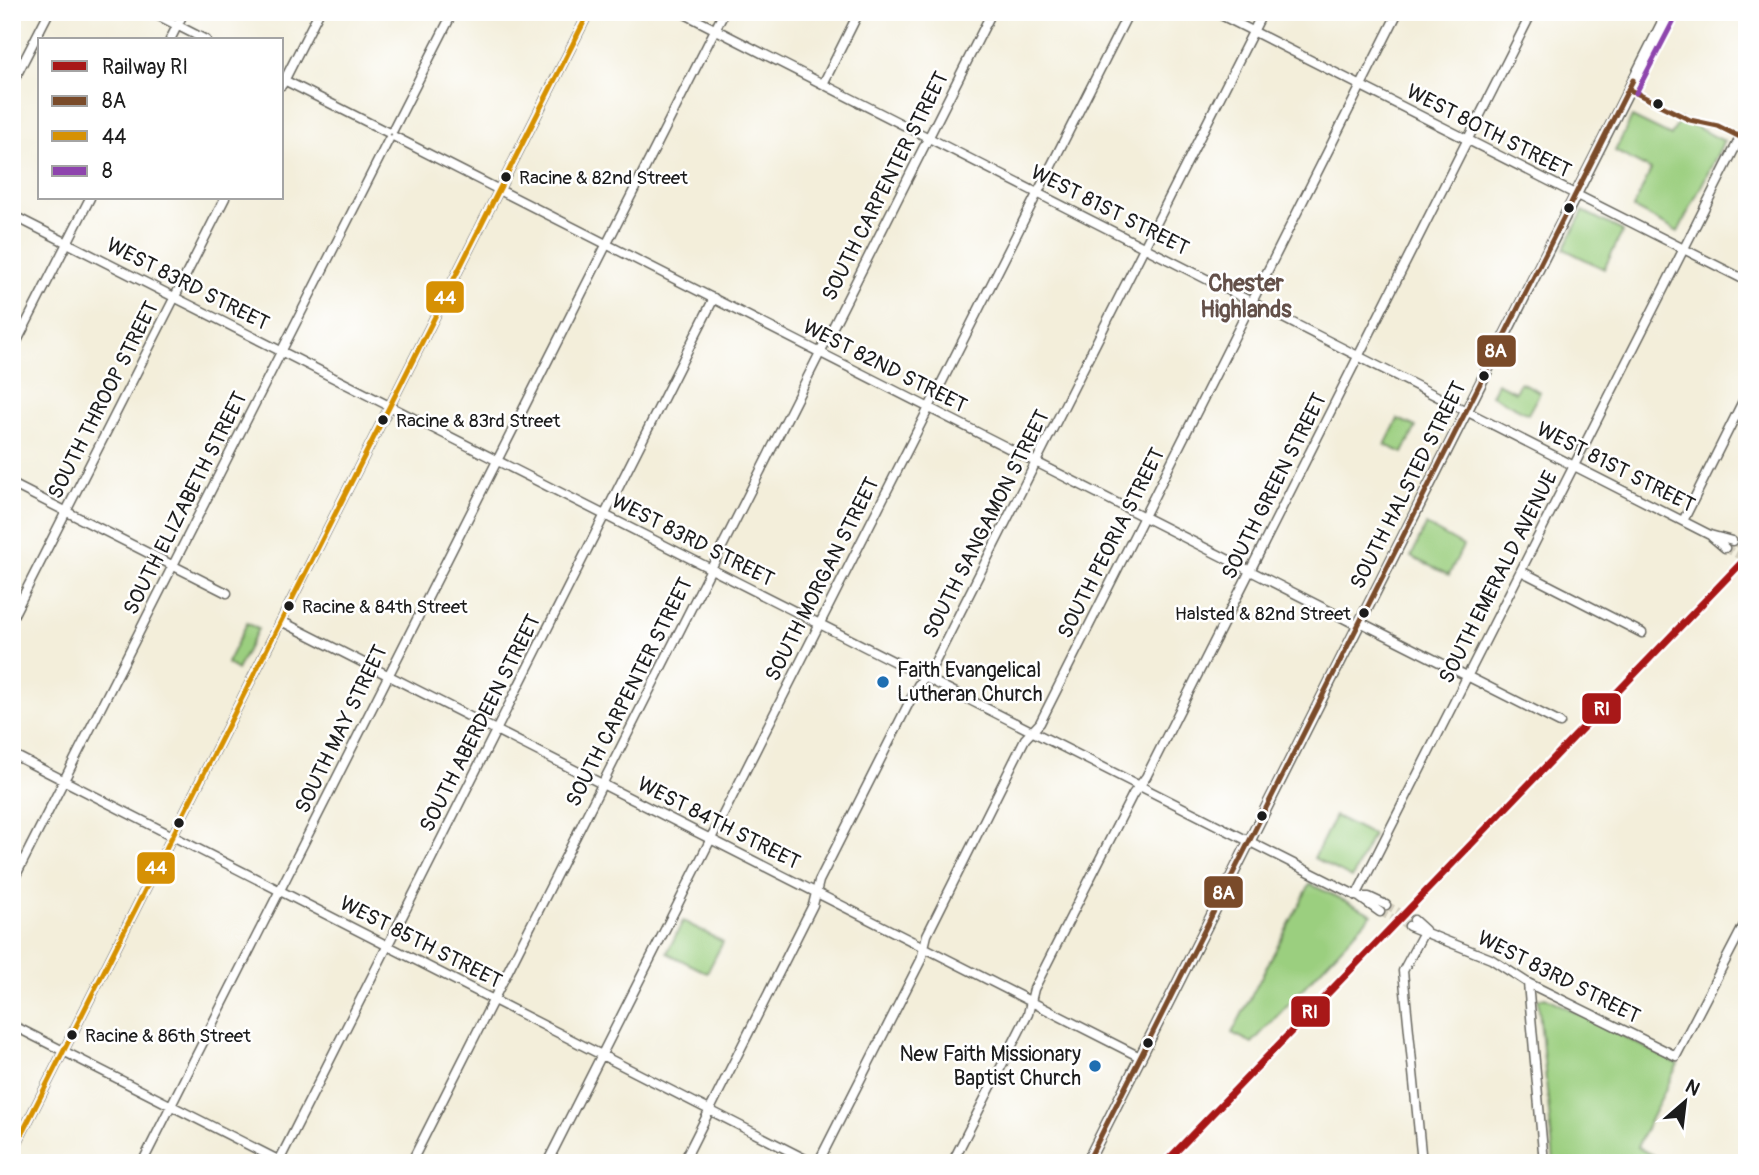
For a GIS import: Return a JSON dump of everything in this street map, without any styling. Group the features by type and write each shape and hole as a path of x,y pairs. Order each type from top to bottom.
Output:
{"main road":[{"name":"SOUTH HALSTED STREET","path":"1087,1163 1668,12"}],"street":[{"path":"12,84 49,12"},
{"path":"150,12 202,38"},
{"path":"171,38 184,12"},
{"path":"284,79 319,12"},
{"name":"SOUTH ELIZABETH STREET","path":"12,883 453,12"},
{"path":"12,1153 589,12"},
{"name":"WEST 81ST STREET","path":"681,12 1710,535 1732,541"},
{"name":"SOUTH MAY STREET","path":"142,1163 724,12"},
{"path":"822,84 859,12"},
{"name":"SOUTH CARPENTER STREET","path":"411,1163 992,12"},
{"name":"SOUTH MORGAN STREET","path":"547,1163 1129,12"},
{"name":"WEST 80TH STREET","path":"1215,12 1747,281"},
{"name":"SOUTH SANGAMON STREET","path":"683,1163 813,905 819,881 1037,463 1263,12"},
{"name":"SOUTH PEORIA STREET","path":"816,1163 921,960 924,947 1025,739 1040,723 1398,12"},
{"name":"SOUTH GREEN STREET","path":"953,1163 1028,1014 1040,978 1251,571 1532,12"},
{"name":"WEST 82ND STREET","path":"284,81 1251,571 1560,723"},
{"name":"SOUTH EMERALD AVENUE","path":"1357,896 1747,124"},
{"path":"12,351 89,200"},
{"name":"SOUTH THROOP STREET","path":"12,618 224,200"},
{"name":"WEST 83RD STREET","path":"12,215 1383,909"},
{"name":"SOUTH ABERDEEN STREET","path":"280,1162 714,298"},
{"path":"1683,521 1747,393"},
{"path":"12,484 228,593"},
{"name":"WEST 81ST STREET","path":"1710,535 1725,548"},
{"path":"1521,571 1642,633"},
{"name":"WEST 84TH STREET","path":"281,621 1140,1058"},
{"name":"WEST 85TH STREET","path":"12,754 816,1163"},
{"name":"WEST 83RD STREET","path":"1412,923 1491,959 1528,983 1676,1056 1747,919"},
{"path":"1422,1163 1403,971 1425,930"},
{"path":"1528,983 1544,1163"},
{"path":"12,1025 280,1162"}],"green space":[{"path":"1632,117 1671,136 1680,119 1724,141 1678,232 1633,208 1651,170 1615,151"},
{"path":"1583,211 1623,231 1604,269 1564,249"},
{"path":"1520,382 1540,392 1528,414 1491,395 1497,383 1515,392"},
{"path":"1398,419 1416,427 1403,453 1385,445"},
{"path":"1426,525 1463,546 1449,575 1411,557"},
{"path":"247,623 258,629 237,670 227,663"},
{"path":"1335,816 1373,835 1352,878 1314,858"},
{"path":"1310,884 1372,914 1252,1043 1232,1033"},
{"path":"683,921 723,942 707,973 667,953"},
{"path":"1545,997 1678,1064 1637,1147 1667,1163 1554,1163 1538,999"}],"tunnel":[{"path":"1732,541 1747,549"},
{"path":"1725,548 1747,559"},
{"path":"1386,905 1414,920"},
{"path":"1380,912 1409,926"}],"rail line":[{"name":"RI","path":"1165,1163 1747,557"}],"transit line":[{"name":"44","path":"12,1153 589,12"},
{"name":"8","path":"1636,93 1676,16"},
{"name":"8A","path":"1087,1163 1633,80"},
{"name":"8A","path":"1628,89 1690,120 1718,126 1740,137"}],"place":[{"name":"Racine & 82nd Street","path":"506,177"},
{"name":"Racine & 83rd Street","path":"383,420"},
{"name":"Racine & 84th Street","path":"289,606"},
{"name":"Halsted & 82nd Street","path":"1364,613"},
{"name":"Faith Evangelical Lutheran Church","path":"883,682"},
{"name":"Racine & 86th Street","path":"72,1035"},
{"name":"New Faith Missionary Baptist Church","path":"1095,1066"}],"district":[{"name":"Chester Highlands","path":"1246,296"}]}
